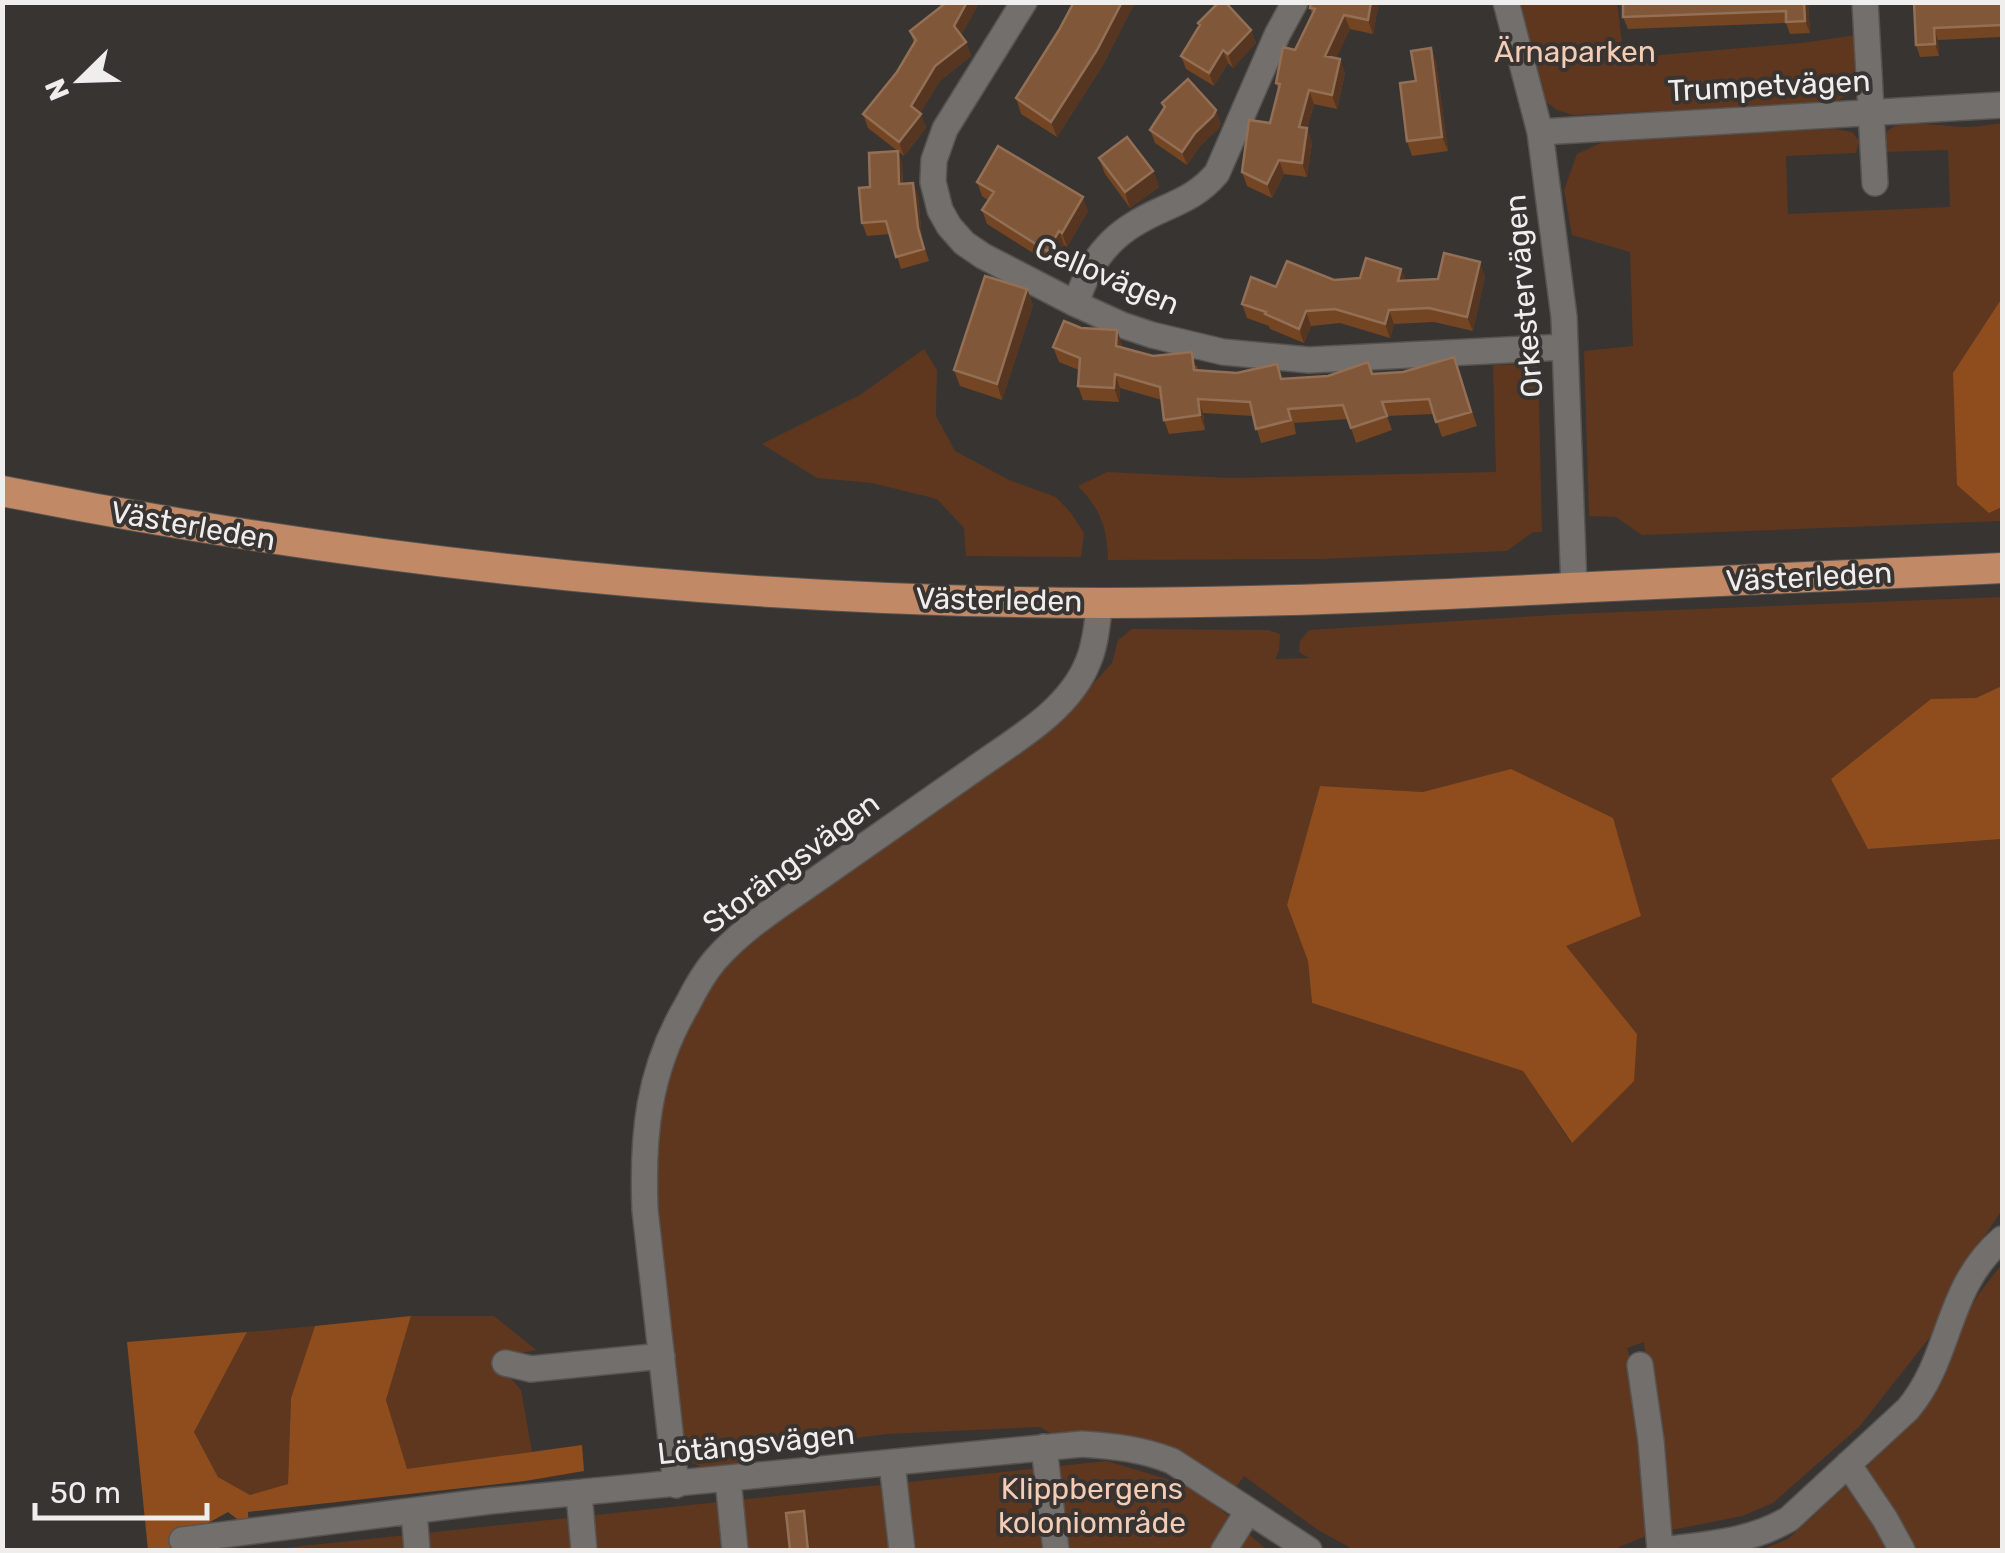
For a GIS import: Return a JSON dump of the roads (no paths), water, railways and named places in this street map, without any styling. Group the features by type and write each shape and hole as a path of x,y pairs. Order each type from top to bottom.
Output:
{"main road":[{"name":"Västerleden","path":"2,491 290,542 575,576 901,598 1100,602 1320,599 2002,568"}],"street":[{"name":"Cellovägen","path":"1024,2 938,144 934,160 935,194 949,226 983,256 1076,304 1152,336 1223,352 1288,359 1346,359 1564,348"},
{"path":"1076,304 1083,280 1116,237 1138,221 1184,202 1217,173 1294,2"},
{"name":"Orkestervägen","path":"1506,2 1540,132 1564,317 1574,588"},
{"path":"1865,2 1875,183"},
{"name":"Trumpetvägen","path":"1540,132 2002,105"},
{"name":"Storängsvägen","path":"676,1485 645,1210 644,1142 653,1084 672,1029 716,959 755,924 1008,745 1058,705 1089,662 1100,602"},
{"path":"1640,1365 1674,1550 1745,1539 1788,1518 1920,1395 1964,1285 2002,1239"},
{"path":"505,1364 531,1369 662,1356"},
{"name":"Lötängsvägen","path":"182,1540 263,1540 414,1511 1094,1445 1152,1452 1172,1461 1309,1550"},
{"path":"1044,1447 1056,1550"},
{"path":"892,1462 902,1550"},
{"path":"1848,1464 1902,1550"},
{"path":"728,1480 735,1550"},
{"path":"579,1494 584,1550"},
{"path":"414,1511 417,1550"},
{"path":"1224,1550 1248,1511"}],"park label":[{"name":"Ärnaparken","path":"1575,52"},
{"name":"Klippbergens koloniområde","path":"1092,1506"}]}
